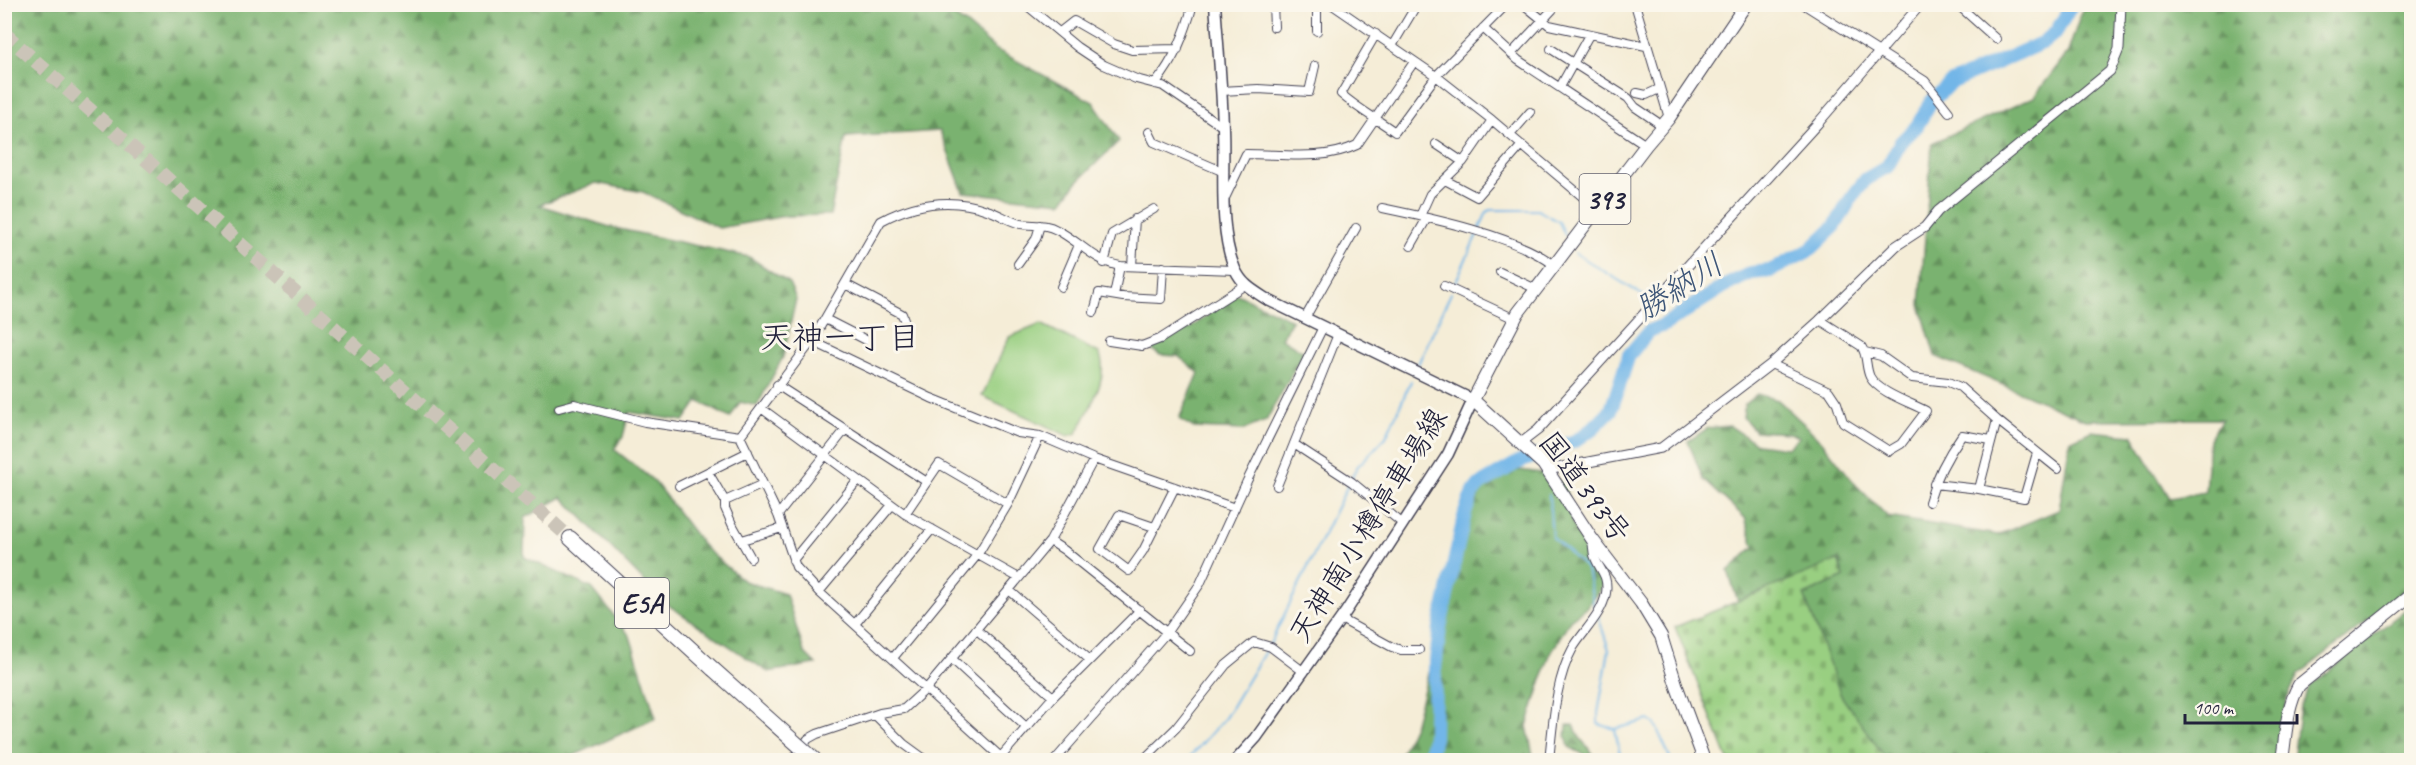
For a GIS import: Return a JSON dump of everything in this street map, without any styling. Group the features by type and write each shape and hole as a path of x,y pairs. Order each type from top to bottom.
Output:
{"highway":[{"name":"393","path":"1473,400 1515,319 1554,265 1666,122 1746,4"},
{"name":"国道393号","path":"1473,400 1545,467 1592,539 1641,603 1661,636 1704,760"},
{"name":"E5A","path":"568,541 808,760"},
{"path":"2282,760 2289,710 2292,697 2299,685 2412,594"},
{"name":"E5A","path":"712,671 815,760"}],"main road":[{"name":"天神南小樽停車場線","path":"1215,4 1229,253 1235,270 1245,285 1268,300 1473,400 1448,454 1403,524 1304,672 1256,738 1236,760"}],"street":[{"path":"1025,4 1104,65 1136,79 1163,86 1223,127"},
{"path":"1155,84 1178,49 1193,4"},
{"path":"1273,4 1274,27"},
{"path":"1317,4 1317,31"},
{"path":"1331,4 1436,76 1597,209"},
{"path":"1392,46 1417,4"},
{"path":"1376,34 1341,94 1357,108 1377,118 1395,132 1436,76 1507,4"},
{"path":"1523,4 1549,25 1646,46"},
{"path":"1635,4 1666,122"},
{"path":"1803,4 1925,81 1949,112"},
{"path":"1522,445 1818,123 1921,4"},
{"path":"1957,4 1996,39"},
{"path":"1545,467 1661,448 1771,364 1896,246 1925,226 1938,211 2110,71 2119,49 2121,4"},
{"path":"1511,54 1553,9"},
{"path":"1060,32 1074,21 1114,44 1132,51 1178,49"},
{"path":"1483,28 1511,54 1646,145"},
{"path":"1560,87 1589,35"},
{"path":"1551,49 1628,98 1635,107 1666,122"},
{"path":"1225,198 1246,154 1300,155 1345,151 1358,145 1414,62"},
{"path":"1221,91 1258,89 1309,92 1315,66"},
{"path":"1637,93 1646,95 1659,89"},
{"path":"1510,135 1530,112"},
{"path":"1411,246 1424,217 1430,194 1463,162 1492,120"},
{"path":"1149,132 1154,142 1224,172"},
{"path":"1436,144 1463,162"},
{"path":"1445,180 1477,197 1522,146"},
{"path":"740,436 812,340 881,221 902,212 943,202 962,202 989,210 1020,224 1048,225 1104,263 1120,266 1235,270"},
{"path":"1382,208 1478,232 1540,254 1554,265"},
{"path":"1104,263 1112,234 1154,209"},
{"path":"1132,266 1135,219"},
{"path":"1018,264 1036,239 1040,225"},
{"path":"1305,318 1356,228"},
{"path":"1061,287 1079,245"},
{"path":"1114,295 1120,266"},
{"path":"1094,312 1099,292 1161,298 1163,267"},
{"path":"1500,272 1536,289"},
{"path":"845,284 902,314 905,322"},
{"path":"1109,341 1142,346 1160,339 1245,285"},
{"path":"1444,286 1515,319"},
{"path":"825,319 868,341"},
{"path":"1771,364 1829,391 1837,403 1843,422 1889,451 1901,444 1926,411 1875,385 1869,374 1865,352 1861,346 1820,320"},
{"path":"1055,760 1167,632 1200,584 1323,327"},
{"path":"1277,486 1338,334"},
{"path":"812,340 931,398 1018,433 1040,436 1094,459 1235,508"},
{"path":"1865,352 1881,356 1912,378 1948,382 1960,387 1996,420 2058,469"},
{"path":"777,385 927,482"},
{"path":"559,408 574,404 645,422 740,436"},
{"path":"761,408 905,514 1019,578"},
{"path":"1979,489 1996,420"},
{"path":"778,515 845,430"},
{"path":"1929,502 1934,484 1949,453 1962,435 1991,440"},
{"path":"740,436 778,515 796,567 819,592 927,688 1001,760 1053,697 1140,610"},
{"path":"893,658 978,554 1008,504 1040,436"},
{"path":"1294,444 1352,482 1403,524"},
{"path":"679,486 748,452"},
{"path":"1934,484 1979,489 2024,498 2037,453"},
{"path":"793,760 808,739 875,715 904,709 927,688 1050,542 1094,459"},
{"path":"905,514 939,464 1008,504"},
{"path":"708,472 725,501 725,508 732,524 751,558"},
{"path":"793,560 858,480"},
{"path":"725,501 763,484"},
{"path":"1154,527 1119,515 1100,549 1129,571 1143,551 1174,487"},
{"path":"819,592 892,505"},
{"path":"742,540 782,528"},
{"path":"855,624 932,529"},
{"path":"1549,760 1555,705 1568,661 1573,649 1598,614 1606,592 1604,570 1594,557 1592,539"},
{"path":"1050,542 1065,550 1191,651"},
{"path":"1009,590 1090,660"},
{"path":"1341,618 1392,647 1401,650 1419,650"},
{"path":"976,628 1053,697"},
{"path":"1143,760 1176,728 1226,665 1254,642 1271,647 1304,672"},
{"path":"951,659 1026,727"},
{"path":"875,715 904,744 926,760"}],"green space":[{"path":"4,5 936,5 966,24 995,49 1093,102 1119,141 1077,182 1062,202 963,192 940,131 846,137 830,215 785,216 719,228 643,192 596,183 539,205 610,227 749,257 789,283 796,299 783,357 757,406 740,402 730,418 698,401 684,421 629,412 623,437 614,449 654,481 706,549 744,581 786,594 804,652 816,664 768,672 665,603 562,497 525,518 524,557 592,588 630,636 656,718 564,760 533,751 480,757 478,760 5,760"},
{"path":"2084,5 2411,5 2411,572 2408,586 2401,595 2298,675 2287,699 2278,760 1887,760 1841,696 1804,595 1844,577 1839,561 1738,602 1728,571 1754,547 1745,518 1703,479 1688,441 1708,428 1730,426 1757,444 1787,448 1799,437 1790,433 1755,431 1743,417 1745,404 1757,394 1778,400 1823,443 1856,485 1888,517 1998,535 2059,510 2070,441 2091,431 2132,435 2170,498 2205,492 2209,439 2222,419 2085,420 1935,356 1920,305 1932,143 2034,97 2068,52"},
{"path":"1237,294 1292,320 1281,338 1304,352 1266,421 1243,430 1194,428 1179,419 1199,373 1178,356 1160,355 1149,348 1190,328"},
{"path":"1041,324 1099,353 1102,363 1100,383 1092,405 1077,433 1068,436 982,396 1009,337"},
{"path":"1519,470 1550,474 1566,486 1572,524 1581,539 1590,563 1605,583 1587,607 1570,620 1549,657 1527,726 1534,760 1398,760 1415,723 1467,521 1479,494 1487,484 1496,476"},
{"path":"1838,560 1844,577 1804,595 1841,696 1887,760 1728,760 1675,627"},
{"path":"2411,605 2411,760 2293,760 2300,706 2310,686"},
{"path":"1567,725 1574,725 1580,738 1598,760 1591,760 1569,747 1566,736"}],"waterway":[{"name":"勝納川","path":"1428,760 1434,738 1435,668 1440,627 1465,513 1472,494 1479,485 1517,463 1577,440 1593,428 1611,410 1629,355 1649,331 1664,325 1723,287 1751,273 1770,271 1810,250 1835,226 1866,179 1887,167 1901,142 1917,126 1930,103 1950,83 2044,42 2056,32 2072,4"},
{"path":"1453,288 1487,212 1491,210 1538,210 1559,222 1565,235"},
{"path":"1575,253 1647,298"},
{"path":"1418,364 1451,293"},
{"path":"1666,299 1698,304"},
{"path":"1270,644 1357,467 1386,437 1411,381"},
{"name":"勝納川","path":"1546,451 1550,457"},
{"path":"1549,495 1552,537 1587,569 1595,611"},
{"path":"1598,616 1609,650 1598,724 1615,729 1649,720 1655,724 1671,760"},
{"path":"1187,760 1225,718 1267,648"},
{"path":"1615,729 1621,760"}],"tunnel":[{"path":"4,33 570,538"}],"district":[{"name":"天神一丁目","path":"840,337"}]}
